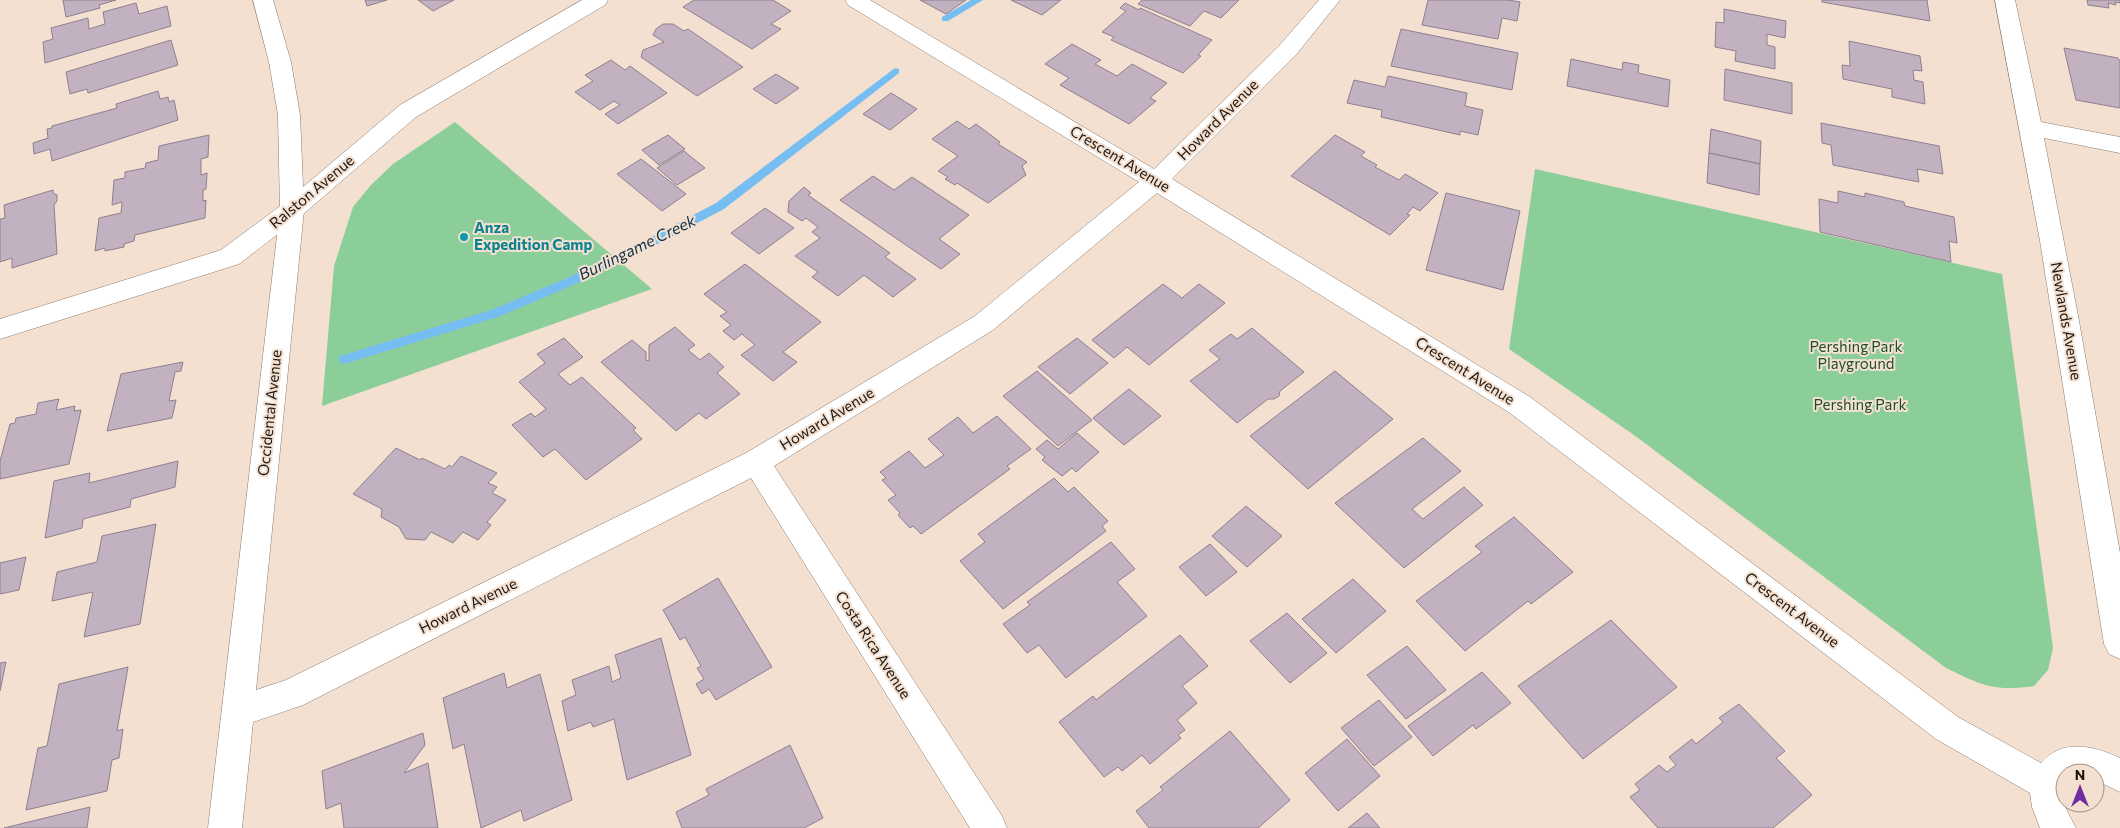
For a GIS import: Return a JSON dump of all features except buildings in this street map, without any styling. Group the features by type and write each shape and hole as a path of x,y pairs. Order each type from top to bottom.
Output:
{"street":[{"name":"Occidental Avenue","path":"224,828 292,210 289,115 280,62 263,0"},
{"name":"Ralston Avenue","path":"0,330 230,257 292,210 408,111 598,0"},
{"name":"Crescent Avenue","path":"855,0 1156,181 1520,405 1947,728 2046,784"},
{"name":"Howard Avenue","path":"237,711 292,694 756,462 984,323 1156,181 1287,51 1330,0"},
{"name":"Newlands Avenue","path":"2005,0 2032,128 2071,345 2120,644"},
{"path":"2032,128 2120,145"},
{"name":"Costa Rica Avenue","path":"756,462 990,828"},
{"path":"2059,828 2053,820 2047,801 2046,784 2053,772 2064,764 2080,762 2100,765 2120,773"}],"green space":[{"path":"455,122 652,289 322,406 334,266 353,207 371,185 393,164"},
{"name":"Pershing Park","path":"1535,169 2002,274 2053,648 2048,670 2034,686 2008,688 1988,686 1946,668 1634,435 1509,349"}],"waterway":[{"name":"Burlingame Creek","path":"945,19 978,0"},
{"name":"Burlingame Creek","path":"344,359 494,314 567,283 646,245 720,206 895,71"}],"place":[{"name":"Anza Expedition Camp","path":"464,237"}],"park label":[{"name":"Pershing Park Playground","path":"1856,356"}]}
